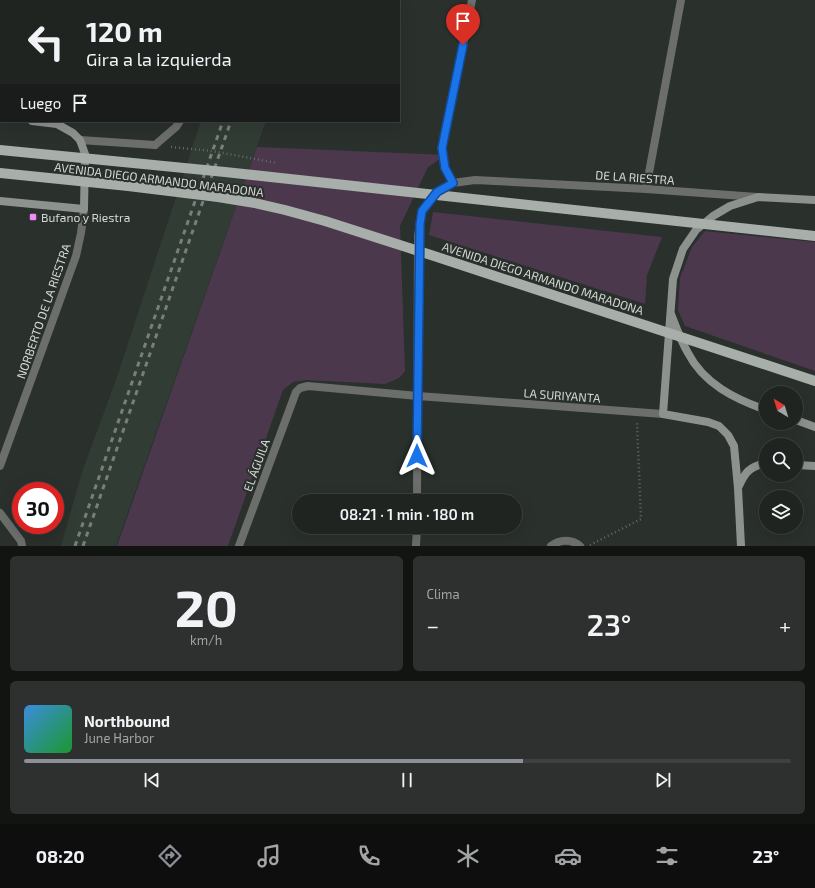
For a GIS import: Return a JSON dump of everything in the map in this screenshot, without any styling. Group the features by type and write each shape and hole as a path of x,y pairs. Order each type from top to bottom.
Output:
{"main road":[{"name":"AVENIDA DIEGO ARMANDO MARADONA","path":"0,150 233,172 815,236"},
{"name":"AVENIDA DIEGO ARMANDO MARADONA","path":"0,173 218,197 285,210 325,221 431,255 815,381"}],"street":[{"path":"417,494 420,224 422,211 437,192 453,183 445,168 442,148 472,0"},
{"path":"646,189 681,0"},
{"path":"40,122 57,124 73,133 80,140 155,145 176,127 179,122"},
{"name":"NORBERTO DE LA RIESTRA","path":"0,466 76,256 84,209 85,154 80,140"},
{"name":"DE LA RIESTRA","path":"453,183 475,180 815,200"},
{"path":"663,414 673,279 683,249 696,230 713,216 730,206 758,197"},
{"path":"0,201 84,209"},
{"path":"670,311 688,354 706,378 728,394 759,407"},
{"name":"LA SURIYANTA","path":"296,392 300,388 308,386 418,396 663,414 708,422 719,426 728,435 734,446 741,546"},
{"name":"EL ÁGUILA","path":"239,546 296,392"},
{"path":"803,423 815,427"},
{"path":"738,488 742,477 748,470 759,465"},
{"path":"803,465 815,466"},
{"path":"0,513 21,541 22,546"},
{"path":"416,546 417,534"},
{"path":"552,546 562,541 570,541 580,546"}],"path":[{"path":"588,546 641,518 636,412"}],"shaded area":[{"path":"201,122 266,122 116,546 61,546 82,472 116,380"},
{"path":"257,147 446,155 428,167 400,226 405,371 399,378 385,384 306,380 293,382 283,390 228,546 117,546"},
{"path":"433,212 662,237 647,275 645,304 429,235"},
{"path":"705,231 815,242 815,371 685,326 678,310 680,278 692,247"}],"railway":[{"path":"75,546 223,122"},
{"path":"83,546 231,122"}],"place":[{"name":"Bufano y Riestra","path":"33,217"}],"route":[{"path":"417,456 418,236 422,211 437,192 453,183 445,168 442,148 463,45"}]}
